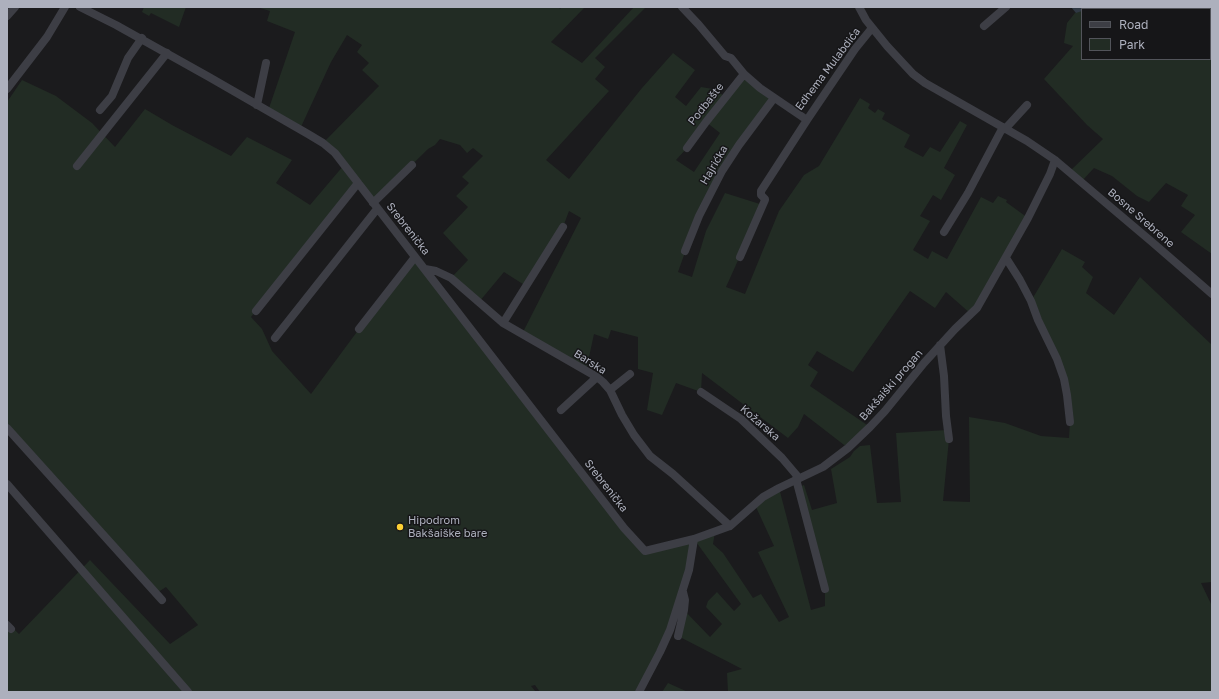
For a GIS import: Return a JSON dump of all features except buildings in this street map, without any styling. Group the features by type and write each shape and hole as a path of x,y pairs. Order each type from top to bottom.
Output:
{"street":[{"path":"7,16 15,7"},
{"path":"7,89 46,37 65,7"},
{"name":"Srebrenička","path":"80,7 142,38 323,143 336,153 375,206 416,257 624,528 645,551"},
{"path":"682,7 700,25 725,56 731,58 744,74 774,98 804,118"},
{"name":"Bosne Srebrene","path":"859,7 872,28 903,64 925,83 1027,141 1055,160 1212,294"},
{"path":"984,26 1006,7"},
{"name":"Edhema Mulabdića","path":"740,257 765,200 765,198 761,195 761,191 804,118 872,28"},
{"path":"100,110 112,96 128,58 142,38"},
{"path":"77,166 167,53"},
{"path":"257,105 266,63"},
{"name":"Podbašte","path":"686,148 744,74"},
{"name":"Hajrićka","path":"686,251 698,216 725,166 774,98"},
{"path":"944,232 968,193 1004,128 1027,105"},
{"name":"Bakšaiški progan","path":"645,551 694,539 730,526 763,497 823,467 848,448 885,411 940,345 977,308 1040,194 1055,160"},
{"path":"275,338 375,206 412,165"},
{"path":"256,310 358,183"},
{"path":"503,323 563,227"},
{"path":"359,329 416,257"},
{"path":"1006,258 1031,301 1038,320 1057,359 1064,379 1070,422"},
{"name":"Barska","path":"425,269 436,271 451,278 503,323 597,377 610,390 622,415 641,446 650,456 673,474 730,526"},
{"path":"940,345 949,439"},
{"path":"610,390 630,374"},
{"path":"560,410 597,377"},
{"name":"Kožarska","path":"701,392 719,403 740,419 782,458 798,479"},
{"path":"7,428 162,600"},
{"path":"798,479 825,589"},
{"path":"7,484 188,692"},
{"path":"639,692 670,630 689,570 694,539"},
{"path":"678,636 684,610 682,590"}],"green space":[{"path":"144,7 186,7 179,27 151,13 149,16 142,12"},
{"path":"257,7 559,7 560,9 562,7 585,7 551,42 582,63 634,7 646,7 595,58 605,67 595,79 609,91 546,160 569,179 642,88 673,53 695,70 675,97 686,106 701,87 713,89 726,97 744,74 774,98 739,145 698,216 678,272 692,277 706,231 725,193 763,205 726,287 745,294 779,211 804,175 819,166 860,98 870,104 868,108 875,113 878,109 885,113 882,119 910,135 904,147 923,157 930,147 940,152 960,121 967,125 944,168 955,175 941,200 933,195 920,216 930,221 913,250 928,259 932,251 947,259 981,197 993,203 998,196 1007,200 1006,202 1028,218 971,314 946,292 935,308 910,291 853,372 817,351 808,365 818,372 810,386 870,427 848,448 804,414 798,427 788,438 702,373 701,392 676,383 662,415 647,410 653,373 638,369 638,337 611,330 608,339 594,334 586,371 522,334 581,218 569,211 563,227 526,286 504,272 479,302 451,278 468,260 443,233 468,207 456,196 469,183 462,177 483,156 473,148 467,153 460,145 440,139 373,203 358,183 251,317 262,329 272,351 311,394 415,257 645,551 715,532 713,544 723,553 753,598 761,594 779,622 789,617 758,552 774,546 755,505 779,488 811,610 825,606 825,589 799,487 804,485 812,510 837,503 831,469 850,457 860,446 870,445 877,503 901,502 896,433 948,430 949,439 943,501 970,502 969,417 1005,423 1041,436 1069,438 1070,422 1067,395 1031,301 1062,249 1085,262 1082,267 1093,277 1086,293 1114,315 1140,277 1212,345 1212,582 1201,583 1212,606 1212,692 728,692 727,673 742,669 678,636 684,610 710,637 722,624 706,607 708,601 717,592 734,611 741,604 694,539 670,629 639,692 540,692 535,685 531,686 536,692 7,692 7,622 19,634 90,560 170,644 198,625 166,587 155,594 7,428 7,102 22,80 56,96 92,123 115,147 145,109 231,156 247,137 292,160 276,183 310,205 344,165 323,143 379,86 362,70 369,63 357,52 362,45 347,35 331,62 300,129 268,111 295,32 267,21 270,11","holes":["706,122 720,133 694,172 676,160"]},
{"path":"1081,11 1081,60 1211,60 1212,13 1212,254 1181,232 1195,215 1181,206 1188,195 1166,183 1149,202 1137,196 1112,176 1094,168 1081,182 1069,172 1103,139 1087,125 1044,79 1073,46 1064,43 1067,23 1075,13"},
{"path":"668,683 688,692 662,692"}],"water":[{"path":"1071,7 1212,7 1211,14 1211,8 1081,8 1081,11 1076,13"}],"place":[{"name":"Hipodrom Bakšaiške bare","path":"400,527"}]}
